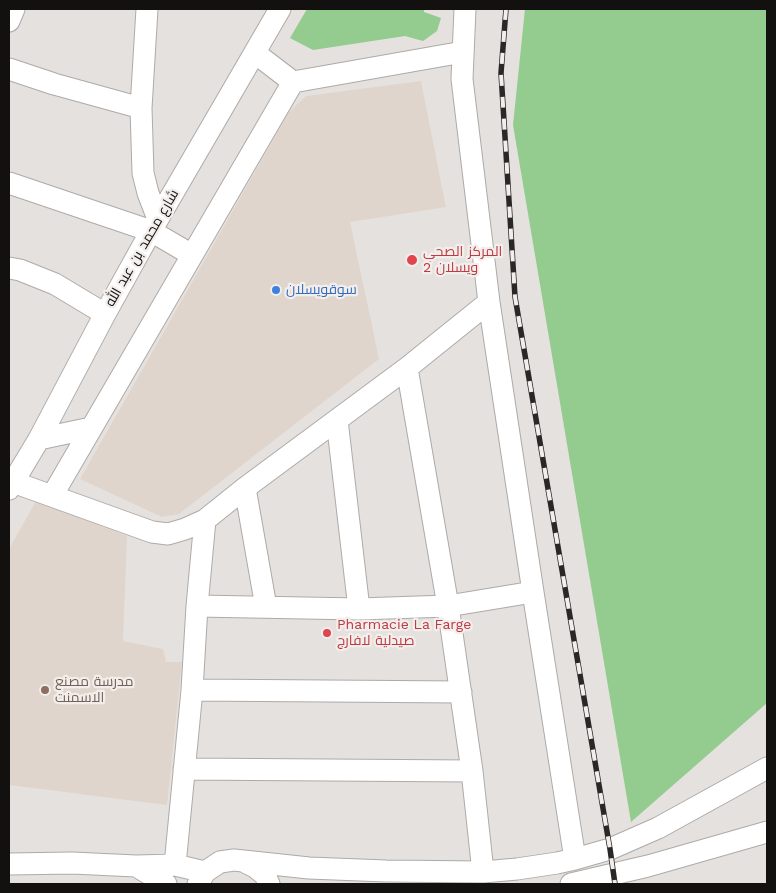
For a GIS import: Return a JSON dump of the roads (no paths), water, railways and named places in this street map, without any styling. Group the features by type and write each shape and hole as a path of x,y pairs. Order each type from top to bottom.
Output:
{"street":[{"path":"9,21 14,9"},
{"path":"147,9 141,108 143,173 154,225"},
{"name":"شارع محمد بن عبد الله","path":"11,485 39,438 104,314 154,225 280,9"},
{"path":"465,9 462,79 489,302 575,859"},
{"path":"254,53 293,82 463,52"},
{"path":"9,69 54,84 141,108"},
{"path":"52,496 293,82"},
{"path":"9,183 154,225 192,255"},
{"path":"9,268 20,270 55,284 104,314"},
{"path":"11,485 52,496 152,532 168,534 185,529 205,520 245,488 407,368 489,302"},
{"path":"407,368 461,692 483,872"},
{"path":"336,420 359,609"},
{"path":"39,438 91,428"},
{"path":"245,488 266,607"},
{"path":"175,865 192,690 205,520"},
{"path":"197,606 359,609 448,606 533,592"},
{"path":"192,690 461,692"},
{"path":"9,864 175,865 201,878 220,862 234,860 309,868 386,871 483,872 517,869 575,859 610,848 658,828 767,768"},
{"path":"184,769 472,771"},
{"path":"571,884 648,866 767,832"},
{"path":"234,860 243,861 255,866 265,875 269,884"},
{"path":"136,866 166,884"}],"railway":[{"path":"506,9 501,73 515,297 615,884"}],"place":[{"name":"المركز الصحي ويسلان 2","path":"412,260"},
{"name":"سوقويسلان","path":"276,290"},
{"name":"Pharmacie La Farge صيدلية لافارج","path":"327,633"},
{"name":"مدرسة مصنع الاسمنت","path":"45,690"}]}
